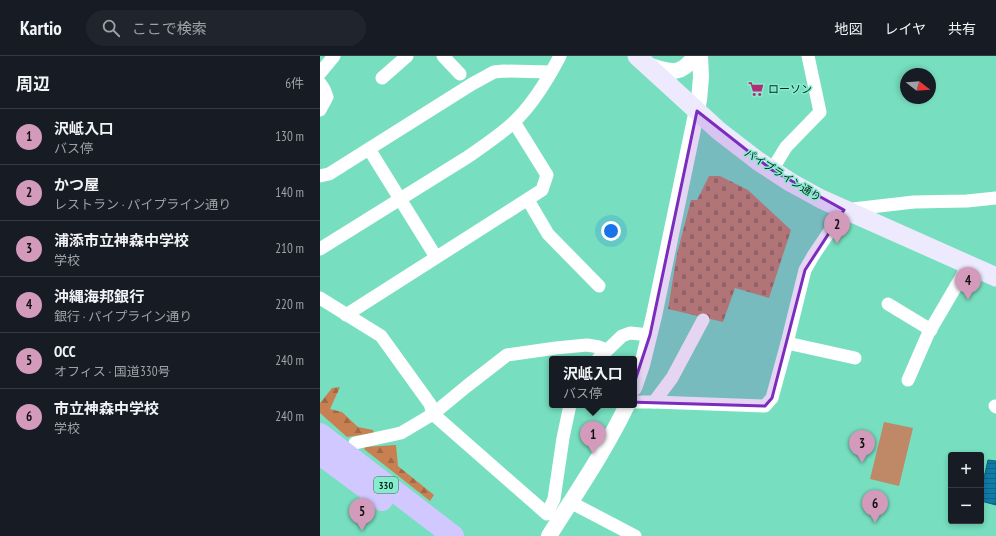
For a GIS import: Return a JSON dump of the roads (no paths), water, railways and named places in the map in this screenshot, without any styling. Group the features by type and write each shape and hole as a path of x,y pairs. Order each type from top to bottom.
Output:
{"highway":[{"name":"330","path":"320,434 452,536"},
{"name":"330","path":"320,454 430,536"}],"main road":[{"name":"パイプライン通り","path":"642,61 719,131 772,170 811,194 996,277"}],"street":[{"path":"320,73 334,56"},
{"path":"382,78 407,56"},
{"path":"443,56 460,74"},
{"path":"320,250 466,158 514,122 534,98 552,72 560,56"},
{"path":"642,61 666,71 676,72 688,66 695,56"},
{"path":"637,379 650,335 697,111 700,88 700,56"},
{"path":"772,170 786,147 820,112 808,56"},
{"path":"320,176 329,174 472,84 494,72 552,72"},
{"path":"320,83 327,97 320,110"},
{"path":"346,315 542,190 547,175 514,122"},
{"path":"369,149 436,257"},
{"path":"637,402 765,406 772,398 805,270 844,210 914,202 967,201 996,198"},
{"path":"528,200 548,234 599,286"},
{"path":"908,380 930,330 969,264"},
{"path":"320,298 381,336 430,404 433,414 547,514 554,499 569,408"},
{"path":"888,304 930,330"},
{"path":"654,402 672,378 703,320"},
{"path":"355,443 401,433 433,414 507,355 587,345 599,347 602,355 622,336 630,333 650,335"},
{"path":"787,343 855,358"},
{"path":"549,536 602,452 626,408"},
{"path":"570,502 635,536"}],"water":[{"path":"988,460 996,461 996,505 984,502 984,478"}],"place":[{"name":"ローソン","path":"756,89"},
{"name":"かつ屋","path":"837,244"},
{"name":"沖縄海邦銀行","path":"968,300"},
{"name":"沢岻入口","path":"593,454"},
{"name":"浦添市立神森中学校","path":"862,463"},
{"name":"市立神森中学校","path":"875,523"},
{"name":"OCC","path":"362,531"}]}
